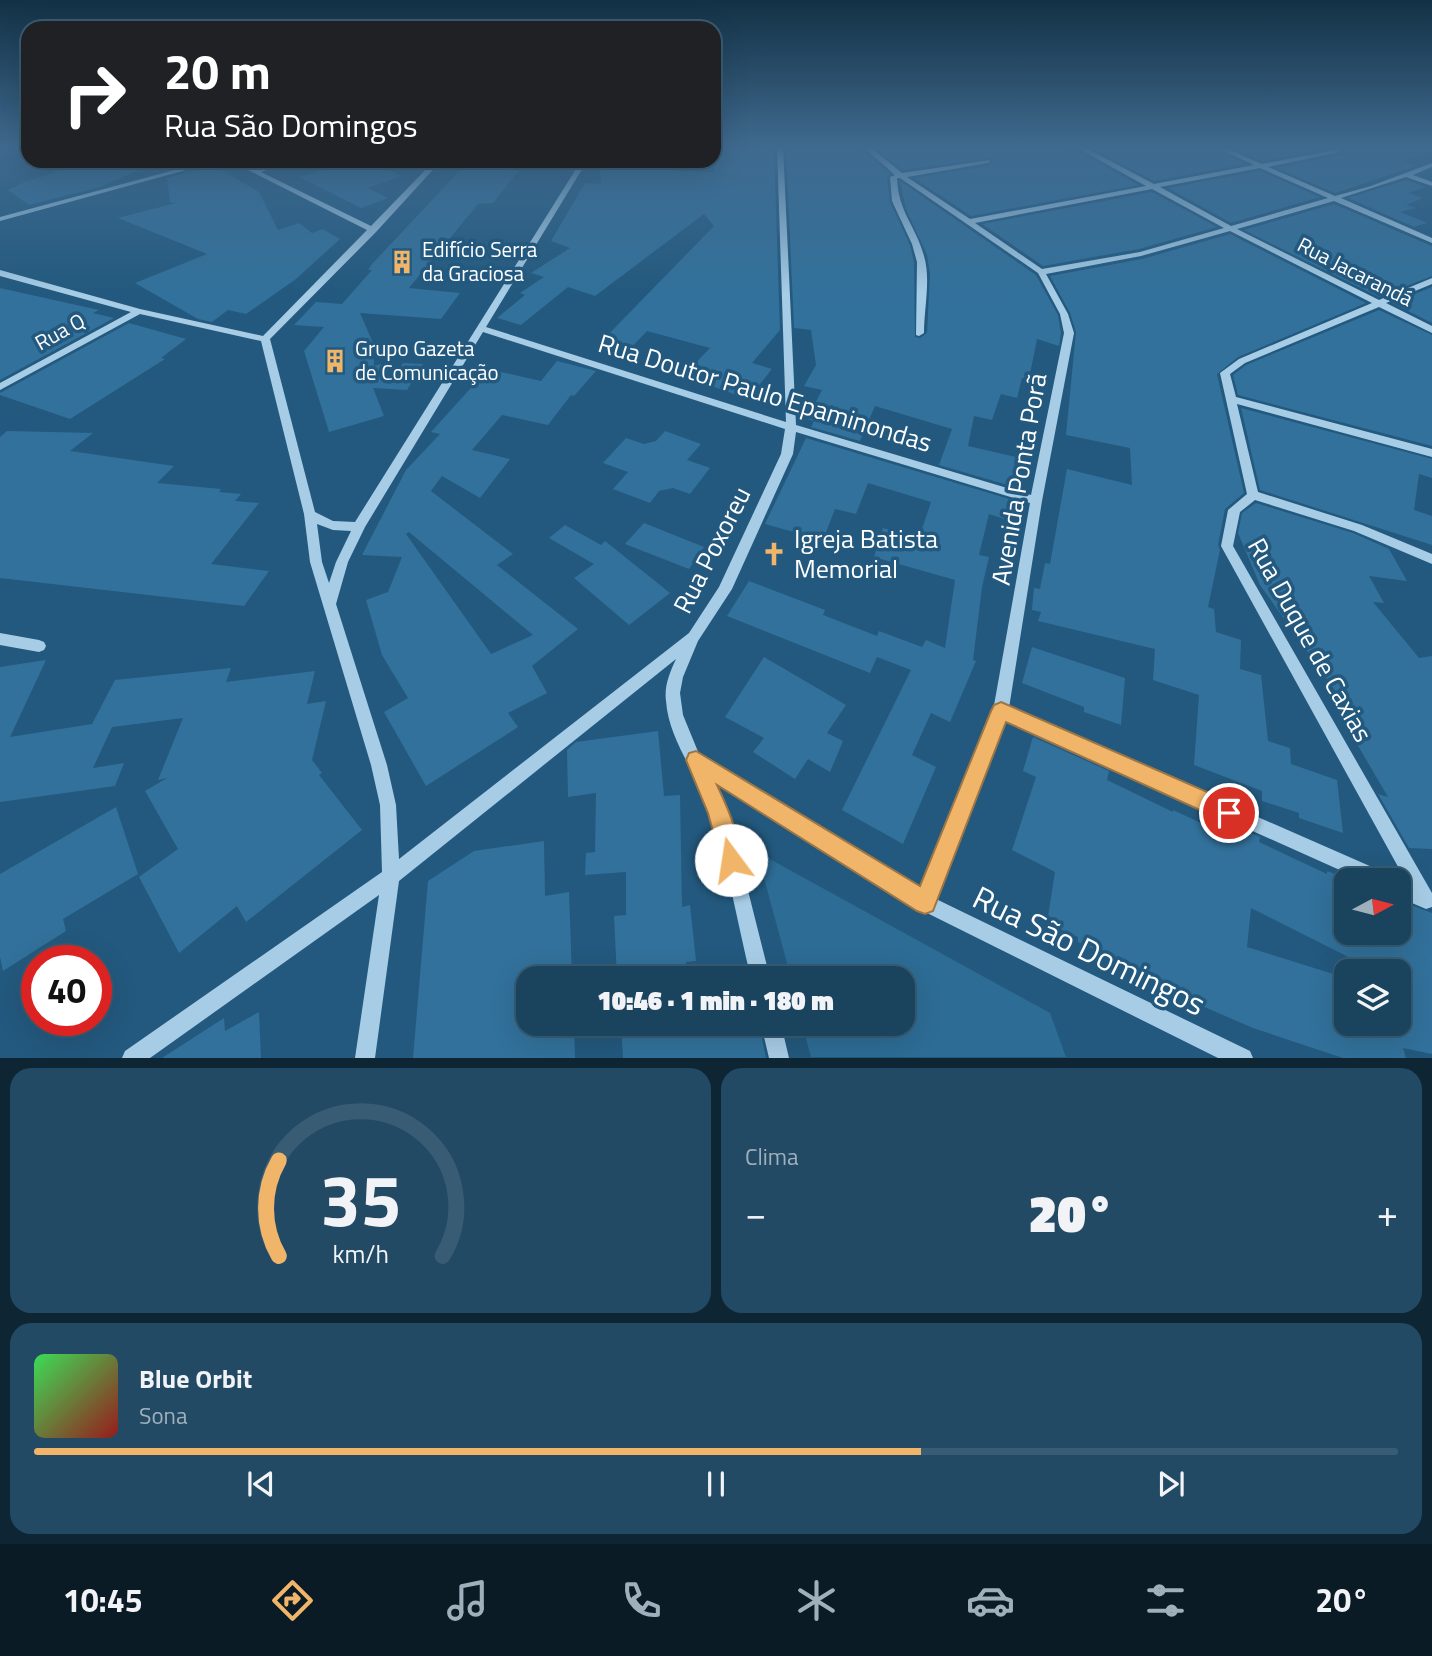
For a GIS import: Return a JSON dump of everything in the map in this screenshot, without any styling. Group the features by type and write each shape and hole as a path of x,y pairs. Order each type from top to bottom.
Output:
{"street":[{"path":"0,219 88,195"},
{"path":"306,195 373,230"},
{"path":"265,339 406,195"},
{"path":"330,603 342,562 359,526 563,195"},
{"name":"Rua Poxoreu","path":"132,1058 334,913 391,876 694,637 725,589 787,454 791,427 782,195"},
{"path":"894,195 898,214 921,256 919,333"},
{"name":"Avenida Ponta Porã","path":"925,903 1001,711 1069,333 1064,314 1041,272 930,195"},
{"path":"968,222 1106,195"},
{"name":"Rua Jacarandá","path":"1171,195 1432,330"},
{"path":"1329,195 1432,241"},
{"path":"1041,272 1141,254 1343,195"},
{"path":"0,273 139,311 265,339"},
{"path":"1432,281 1242,361 1225,373 1253,495 1358,528 1432,559"},
{"name":"Rua Q","path":"0,387 139,311"},
{"name":"Rua Doutor Paulo Epaminondas","path":"480,328 791,427 1037,501"},
{"path":"265,339 310,514 316,562 385,792 391,876 365,1058"},
{"path":"1232,399 1432,453"},
{"name":"Rua Duque de Caxias","path":"1253,495 1234,510 1227,546 1429,901"},
{"path":"310,514 323,524 337,527 359,526"},
{"path":"694,637 675,678 673,699 679,726 719,813 757,966"},
{"path":"0,639 39,646"},
{"path":"1001,711 1355,868"},
{"name":"Rua São Domingos","path":"696,760 925,903 1243,1058"},
{"path":"1411,893 1429,901"},
{"path":"774,1036 779,1058"}],"shaded area":[{"path":"757,852 1050,1013 1066,1057 811,1057 805,1036 915,1036 915,966 788,966"}],"building":[{"path":"16,195 67,195 29,205"},
{"path":"169,195 261,195 278,230 299,223 312,233 323,229 340,239 296,279 246,314 228,310 212,322 198,319 135,283 207,254 118,218 176,203 170,202"},
{"path":"336,195 383,195 388,198 361,208"},
{"path":"436,195 499,195 493,203 478,204 409,288 460,293 441,319 360,313 373,343 374,366 381,364 389,384 403,363 423,364 407,390 373,388 384,416 329,432 304,351 324,327 294,325 316,302 342,304 372,270 368,270"},
{"path":"578,195 776,195 780,330 752,363 772,369 748,399 683,376 710,348 647,331 628,351 599,344 714,226 704,214 595,296 568,287 521,325 497,318 525,295 520,293 544,277 531,273 570,248 551,241"},
{"path":"788,195 889,195 910,245 914,262 915,337 920,338 927,333 930,274 927,255 906,209 903,195 921,195 1036,275 1058,315 1061,333 1059,346 1037,339 1029,379 1022,378 1017,398 1001,394 992,420 974,416 968,446 1016,457 1011,486 939,465 952,429 875,406 860,441 811,427 814,421 807,419 822,390 804,386 816,365 811,330 794,328"},
{"path":"940,195 1082,195 971,216"},
{"path":"1134,195 1158,195 1217,227 1139,249 1043,266 982,224"},
{"path":"1181,195 1320,197 1231,223"},
{"path":"1356,195 1415,195 1423,198 1406,205 1416,208 1400,212 1427,223 1414,227 1348,198"},
{"path":"1334,204 1432,246 1432,276 1379,297 1244,230"},
{"path":"1230,234 1366,303 1238,357 1217,374 1244,493 1225,509 1208,607 1214,609 1216,632 1241,640 1240,669 1261,675 1268,741 1290,748 1291,764 1337,780 1343,833 1299,818 1299,813 1262,801 1262,791 1194,765 1199,695 1153,680 1155,649 1038,621 1041,612 1032,610 1034,588 1040,589 1045,563 1050,564 1067,469 1132,485 1130,448 1066,435 1076,332 1070,313 1050,276 1142,259"},
{"path":"1432,287 1432,323 1392,303"},
{"path":"0,288 99,310 93,313 114,318 0,380"},
{"path":"1379,310 1432,335 1432,446 1238,395 1233,375 1246,365"},
{"path":"129,323 186,339 161,358 165,359 70,419 0,395 0,393"},
{"path":"557,361 596,371 574,396 571,395 548,425 502,415 472,450 510,459 480,498 442,476 431,491 513,554 497,565 578,629 532,666 547,693 508,713 518,727 426,786 384,712 408,698 382,655 366,600 388,592 402,557 362,555 406,470 440,434 431,432 479,379 483,380 492,370 541,381","holes":["409,532 533,635 491,654 406,534"]},
{"path":"1241,408 1432,459 1432,478 1419,474 1414,510 1432,516 1432,545 1260,490"},
{"path":"7,431 93,433 70,451 174,466 157,483 221,489 219,492 241,494 235,501 259,503 211,564 269,571 244,606 0,578 0,437"},
{"path":"665,431 701,444 687,460 710,468 690,494 673,488 659,491 650,503 613,489 628,472 603,463 626,438 644,444 656,441"},
{"path":"806,438 1009,499 1004,519 989,514 979,555 989,557 982,587 973,660 976,661 950,722 931,713 912,755 936,767 903,844 842,810 911,670 877,657 870,673 727,616 749,581 825,610 823,615 877,636 879,631 922,647 926,640 945,648 955,580 874,557 883,528 919,538 931,502 868,483 856,514 835,509 823,540 765,524"},
{"path":"1256,503 1353,533 1389,549 1407,581 1369,576 1384,603 1373,602 1419,658 1432,656 1432,849 1409,848 1378,794 1388,797 1333,703 1344,703 1260,585 1238,533 1242,513"},
{"path":"644,523 704,547 689,569 625,544"},
{"path":"565,525 601,545 605,541 670,593 629,625 574,578 594,564 549,538"},
{"path":"1032,647 1125,678 1121,725 1084,712 1084,707 1022,683"},
{"path":"764,657 846,705 827,733 843,741 830,772 808,759 795,779 753,752 764,738 725,717"},
{"path":"46,660 10,737 92,724 115,680 231,668 226,682 315,671 307,704 326,701 312,760 322,773 319,775 362,830 246,922 237,906 179,953 139,877 178,849 145,791 167,778 158,780 183,718 112,727 93,768 124,763 115,786 0,802 0,667"},
{"path":"658,731 664,796 680,795 682,907 690,905 696,961 686,962 686,966 616,966 614,916 626,915 626,872 585,875 586,853 595,852 596,793 568,797 567,750 576,742"},
{"path":"1033,737 1109,771 1107,780 1173,812 1212,828 1214,817 1260,837 1259,842 1327,874 1327,871 1334,874 1334,945 1411,945 1411,905 1432,913 1432,1054 1403,1048 1406,1058 1343,1058 1253,1028 1186,999 1186,990 1078,942 1078,937 1047,923 1055,872 1012,850 1036,777 1023,771"},
{"path":"116,807 138,874 63,919 66,931 44,945 21,945 21,960 3,971 0,957 0,874"},
{"path":"544,841 545,896 569,892 572,966 516,966 516,1036 574,1036 575,1058 413,1058 428,881 474,851"},
{"path":"259,1012 261,1058 162,1058 224,1018 225,1031"},
{"path":"622,1036 761,1036 766,1058 623,1058"}],"place":[{"name":"Edifício Serra da Graciosa","path":"402,262"},
{"name":"Grupo Gazeta de Comunicação","path":"335,361"},
{"name":"Igreja Batista Memorial","path":"774,554"}],"route":[{"path":"731,860 719,813 696,760 925,903 1001,711 1229,813"}]}
